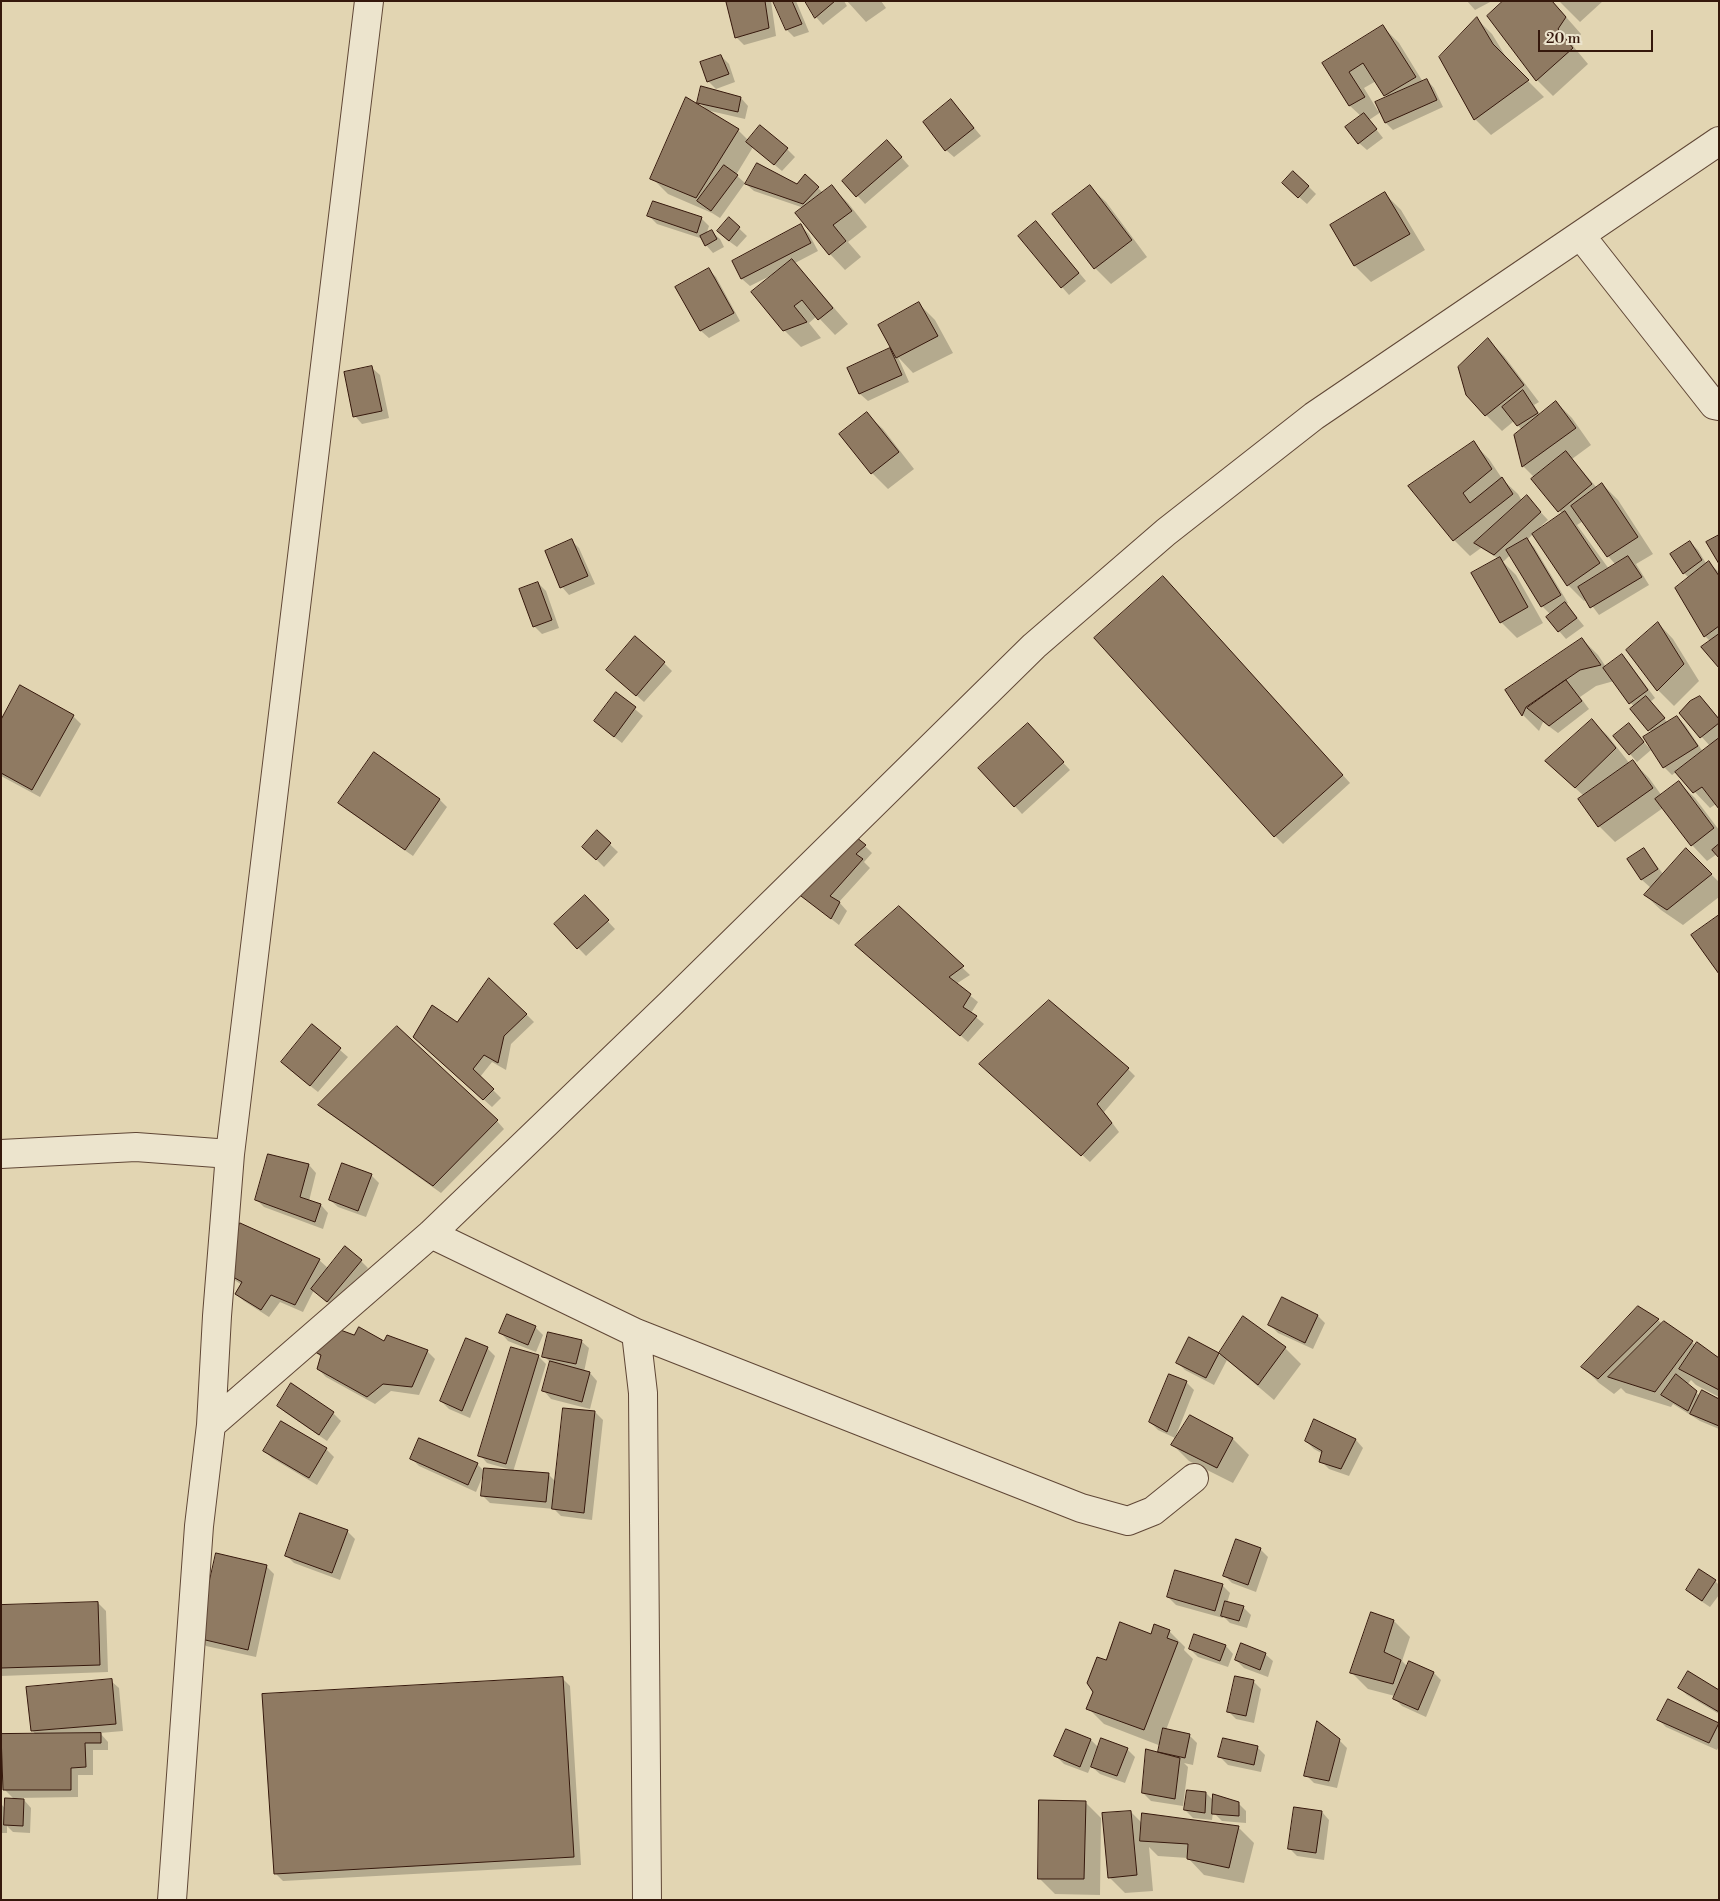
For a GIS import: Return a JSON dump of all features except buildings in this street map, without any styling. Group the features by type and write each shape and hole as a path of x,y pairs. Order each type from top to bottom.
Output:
{"street":[{"path":"172,1900 199,1526 211,1425 230,1154 369,1"},
{"path":"211,1425 431,1234 670,1004 1034,646 1166,532 1314,416 1719,141"},
{"path":"1581,236 1714,404 1719,406"},
{"path":"1,1154 136,1147 230,1154"},
{"path":"431,1234 636,1333 1081,1508 1128,1521 1153,1511 1194,1478"},
{"path":"636,1333 643,1393 647,1900"}]}
